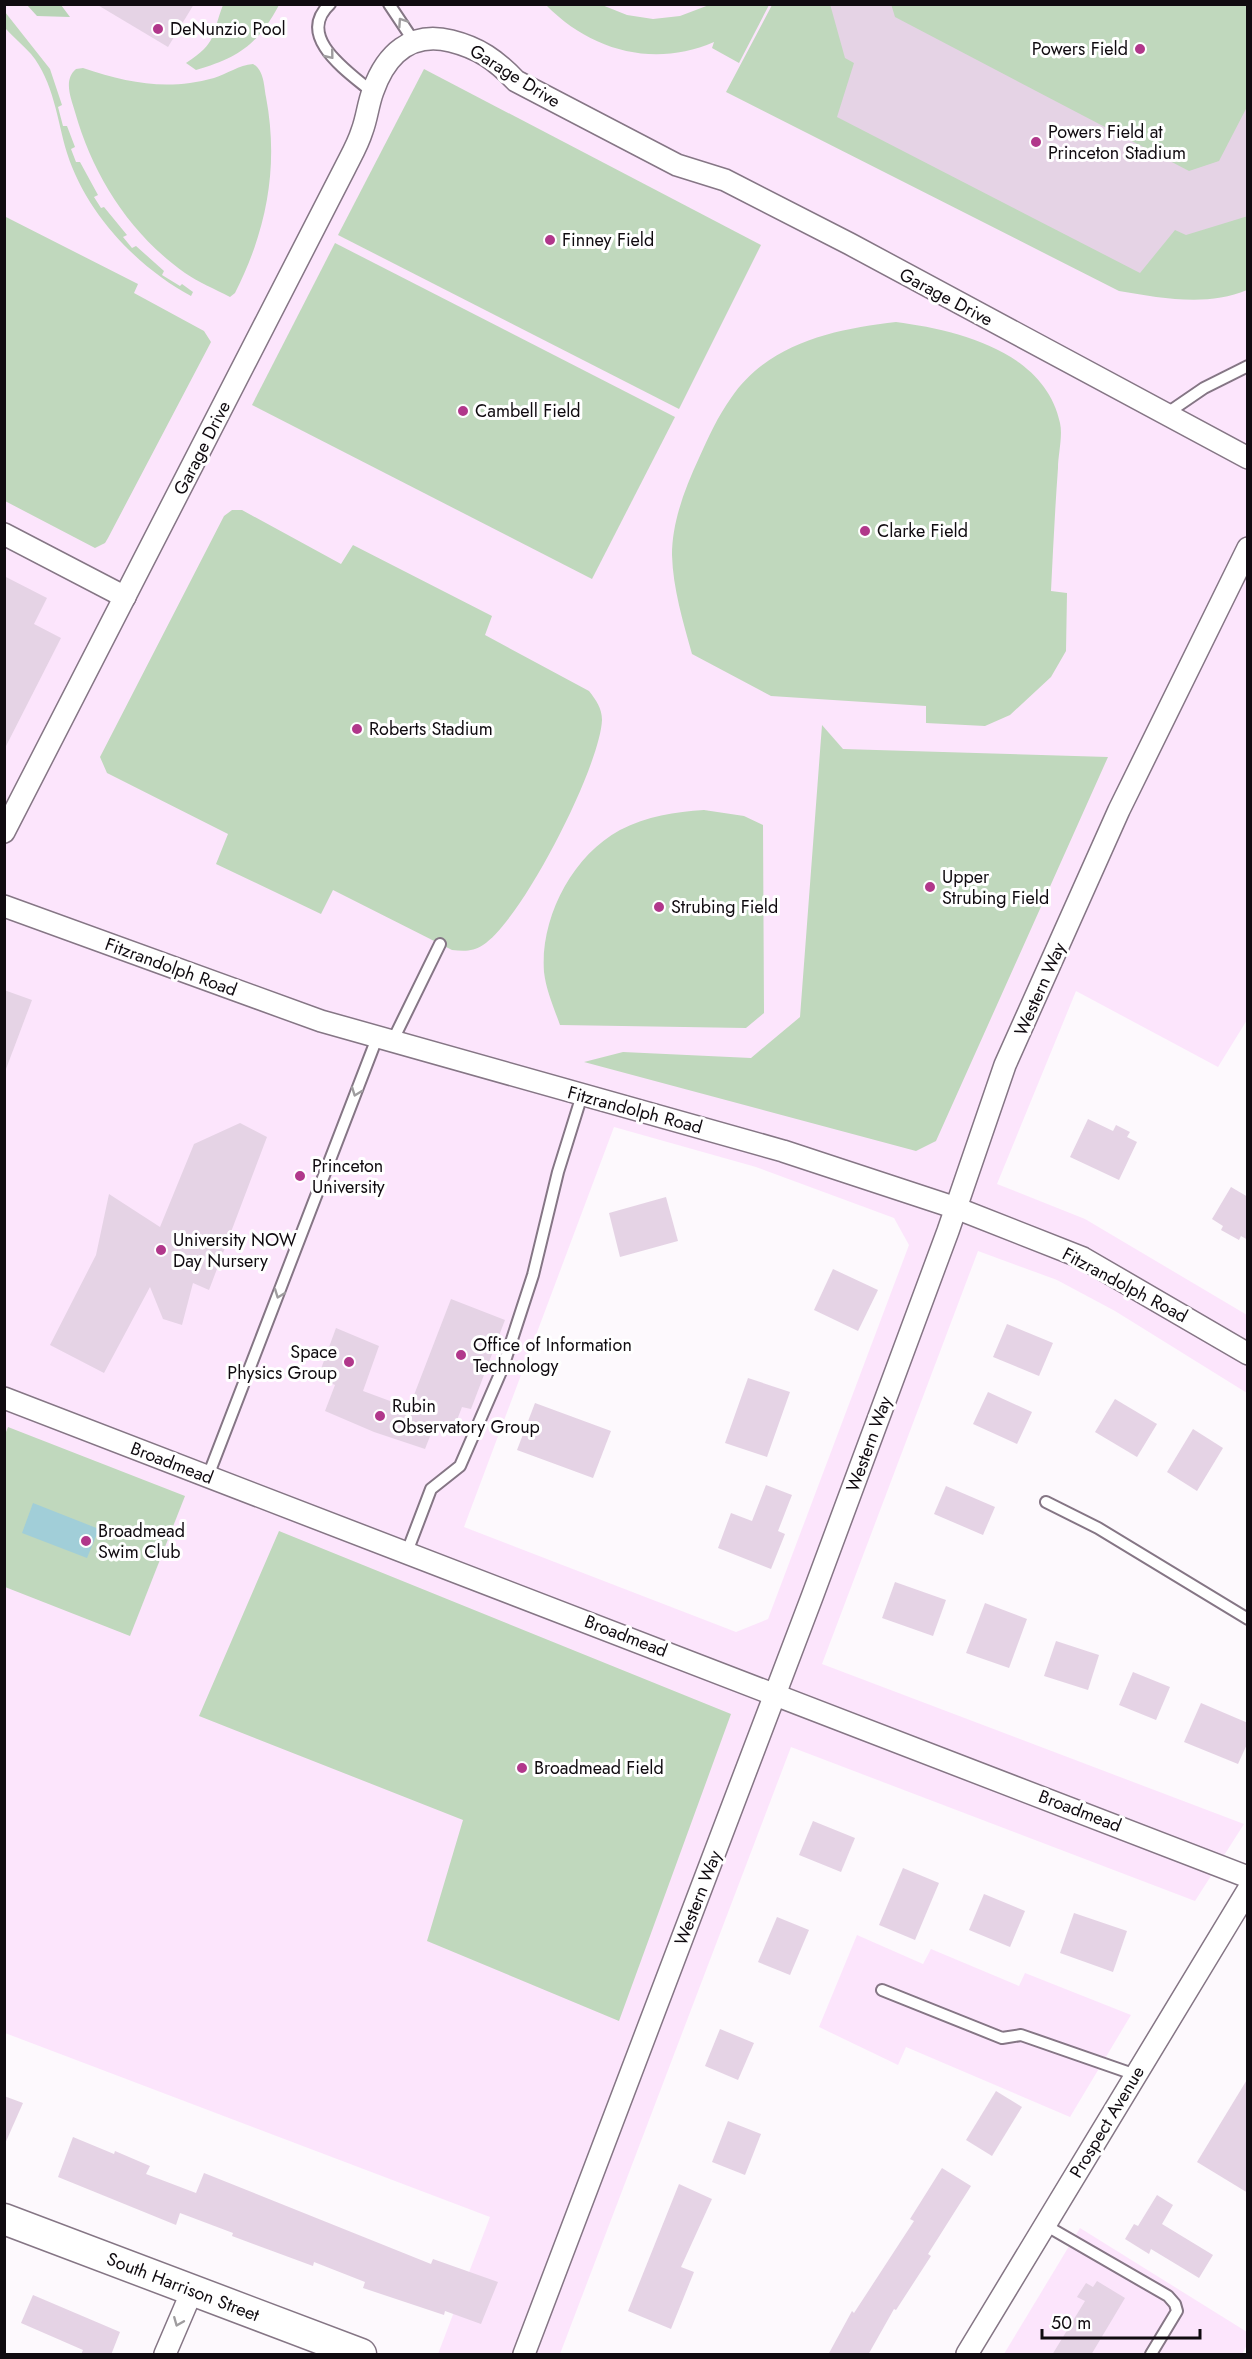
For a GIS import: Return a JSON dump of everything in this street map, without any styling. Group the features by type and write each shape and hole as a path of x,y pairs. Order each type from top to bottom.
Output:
{"street":[{"name":"Garage Drive","path":"4,832 11,805 125,597 345,168 363,130 372,92 401,47 413,40 433,37 471,46 497,61 516,81 677,165 725,180 840,238 1248,458"},
{"path":"4,534 125,597"},
{"name":"Western Way","path":"525,2355 956,1208 1005,1065 1119,810 1248,548"},
{"name":"Fitzrandolph Road","path":"4,906 249,996 385,1040 783,1151 956,1208 1083,1258 1248,1354"},
{"name":"Broadmead","path":"4,1398 1248,1877"},
{"name":"Prospect Avenue","path":"967,2355 1248,1890"},
{"name":"South Harrison Street","path":"4,2219 361,2355"},
{"path":"165,2355 192,2290"}],"lane":[{"path":"330,4 323,11 319,24 325,51 372,92"},
{"path":"389,4 413,40"},
{"path":"1165,414 1204,388 1248,366"},
{"path":"208,1476 385,1040 440,944"},
{"path":"407,1552 431,1489 460,1466 502,1368 533,1275 558,1172 582,1095"},
{"path":"1046,1502 1098,1528 1248,1619"},
{"path":"882,1990 1002,2038 1022,2035 1136,2075"},
{"path":"1045,2225 1168,2296 1175,2304 1177,2311 1151,2355"}],"shaded area":[{"name":"Princeton University","path":"4,5 1247,5 1247,1020 1218,1067 1076,991 997,1184 1085,1219 1247,1315 1247,1393 1115,1311 1057,1280 978,1251 822,1664 1244,1824 1195,1901 791,1747 560,2354 438,2354 490,2217 5,2033","holes":["614,1127 756,1167 894,1218 909,1245 768,1619 736,1632 464,1527"]},
{"path":"857,1935 923,1964 931,1949 1019,1986 1025,1973 1131,2015 1070,2117 906,2047 898,2065 819,2027"},
{"path":"1080,2228 1247,2332 1247,2345 1242,2354 1004,2354"}],"green space":[{"path":"27,5 61,5 70,17 37,16"},
{"path":"223,5 279,5 263,30 246,48 224,60 196,70 186,63 209,44"},
{"path":"546,5 602,5 627,15 653,19 680,16 709,5 769,5 739,63 712,48 714,42 691,50 669,54 646,54 603,44 564,21"},
{"name":"Powers Field at Princeton Stadium","path":"772,5 1247,5 1247,290 1200,300 1119,291 726,92"},
{"path":"5,12 50,69 62,105 58,107 63,126 67,126 75,147 71,149 76,162 80,162 98,195 94,197 101,208 104,207 127,235 123,237 132,248 136,246 164,271 162,275 193,292 191,296 171,284 133,254 100,217 87,197 67,153 45,77 31,54 5,28"},
{"path":"253,64 261,74 265,88 270,123 270,173 267,197 255,246 235,293 230,297 185,273 165,258 131,222 103,181 92,159 75,112 69,84 72,73 76,69 83,68 116,78 164,85 214,78"},
{"name":"Finney Field","path":"424,69 761,245 679,409 338,235"},
{"path":"4,216 138,284 134,293 204,331 211,342 108,538 105,543 95,548 5,501"},
{"name":"Cambell Field","path":"335,243 675,417 592,579 252,405"},
{"name":"Clarke Field","path":"896,322 971,338 995,348 1018,362 1037,378 1051,398 1060,423 1061,440 1051,591 1067,593 1066,651 1051,677 1010,715 985,726 926,723 926,706 771,696 692,654 679,605 672,555 677,518 694,469 731,398 746,379 764,364 804,342 850,329"},
{"name":"Roberts Stadium","path":"232,510 242,510 341,564 353,545 492,616 485,635 589,691 598,704 602,720 598,742 574,805 518,906 499,930 483,945 475,949 452,950 333,890 321,914 216,864 228,834 107,773 100,757 224,516"},
{"name":"Upper Strubing Field","path":"822,725 843,749 1108,757 936,1141 916,1151 584,1062 623,1052 751,1058 800,1017"},
{"name":"Strubing Field","path":"704,810 744,816 763,825 764,1013 746,1028 560,1025 545,979 544,951 547,931 554,910 574,872 603,841 620,830 640,821 661,816"},
{"name":"Broadmead Swim Club","path":"8,1427 185,1496 130,1636 5,1587 4,1437"},
{"name":"Broadmead Field","path":"279,1531 731,1714 619,2021 427,1941 463,1820 199,1716"}],"water":[{"path":"33,1503 99,1529 87,1558 22,1533"}],"building":[{"name":"DeNunzio Pool","path":"96,4 194,4 168,47"},
{"path":"830,4 891,4 895,17 1189,171 1219,161 1248,105 1248,216 1186,235 1175,230 1140,273 837,117 854,63 845,58"},
{"path":"4,576 47,598 34,624 61,638 4,750"},
{"path":"4,990 32,1000 6,1069 4,1069"},
{"path":"1088,1119 1113,1131 1116,1125 1130,1132 1127,1137 1137,1142 1119,1180 1070,1157"},
{"name":"University NOW Day Nursery","path":"240,1123 267,1137 209,1290 193,1283 182,1325 163,1319 150,1287 104,1373 50,1345 96,1255 109,1194 160,1227 194,1144"},
{"path":"1231,1187 1248,1197 1248,1240 1241,1236 1239,1240 1221,1230 1223,1226 1212,1219"},
{"path":"666,1197 678,1241 620,1257 609,1213"},
{"path":"833,1269 878,1290 858,1331 814,1310"},
{"path":"451,1299 505,1320 471,1409 462,1407 454,1428 436,1421 425,1449 374,1432 325,1411 335,1385 318,1377 336,1328 379,1346 363,1391 409,1408"},
{"path":"1007,1324 1053,1343 1039,1376 993,1357"},
{"path":"748,1378 790,1392 767,1457 725,1443"},
{"path":"988,1392 1032,1412 1017,1444 973,1424"},
{"path":"1115,1399 1157,1424 1137,1457 1095,1432"},
{"path":"535,1403 611,1431 593,1478 517,1450"},
{"path":"1193,1429 1223,1448 1197,1491 1167,1472"},
{"path":"766,1485 792,1495 778,1531 785,1534 771,1569 718,1548 731,1513 752,1521"},
{"path":"946,1486 995,1507 983,1535 934,1514"},
{"path":"895,1582 946,1600 933,1636 882,1618"},
{"path":"985,1603 1027,1619 1009,1668 966,1653"},
{"path":"1056,1641 1099,1655 1088,1690 1044,1676"},
{"path":"1133,1672 1170,1687 1156,1720 1119,1705"},
{"path":"1201,1703 1248,1723 1248,1742 1238,1764 1184,1742"},
{"path":"813,1821 855,1838 841,1872 799,1855"},
{"path":"903,1868 939,1883 915,1940 879,1925"},
{"path":"984,1894 1025,1911 1010,1947 969,1930"},
{"path":"1074,1913 1127,1931 1113,1972 1060,1953"},
{"path":"777,1917 809,1930 790,1975 758,1962"},
{"path":"720,2029 754,2043 738,2080 705,2066"},
{"path":"1248,2078 1248,2193 1197,2162"},
{"path":"996,2091 1022,2107 992,2156 966,2140"},
{"path":"4,2096 23,2103 4,2146"},
{"path":"728,2121 761,2134 745,2175 712,2162"},
{"path":"73,2137 150,2166 146,2174 196,2193 204,2173 431,2264 433,2259 498,2282 481,2324 445,2311 444,2315 363,2288 365,2282 314,2262 313,2266 232,2236 233,2233 180,2213 176,2225 58,2177"},
{"path":"942,2168 971,2186 928,2254 931,2256 896,2310 894,2309 868,2355 828,2355 852,2311 854,2313 914,2221 910,2219"},
{"path":"679,2184 712,2199 681,2267 694,2272 671,2329 628,2311"},
{"path":"1157,2195 1173,2205 1162,2224 1213,2255 1199,2278 1151,2249 1149,2254 1125,2239 1134,2224 1138,2226"},
{"path":"1097,2281 1125,2298 1091,2355 1052,2355 1085,2301 1077,2297 1086,2283 1093,2287"},
{"path":"33,2295 120,2332 111,2355 81,2355 83,2350 21,2323"}],"place":[{"name":"DeNunzio Pool","path":"158,29"},
{"name":"Powers Field","path":"1140,49"},
{"name":"Powers Field at Princeton Stadium","path":"1036,142"},
{"name":"Finney Field","path":"550,240"},
{"name":"Cambell Field","path":"463,411"},
{"name":"Clarke Field","path":"865,531"},
{"name":"Roberts Stadium","path":"357,729"},
{"name":"Upper Strubing Field","path":"930,887"},
{"name":"Strubing Field","path":"659,907"},
{"name":"Princeton University","path":"300,1176"},
{"name":"University NOW Day Nursery","path":"161,1250"},
{"name":"Office of Information Technology","path":"461,1355"},
{"name":"Space Physics Group","path":"349,1362"},
{"name":"Rubin Observatory Group","path":"380,1416"},
{"name":"Broadmead Swim Club","path":"86,1541"},
{"name":"Broadmead Field","path":"522,1768"}]}
